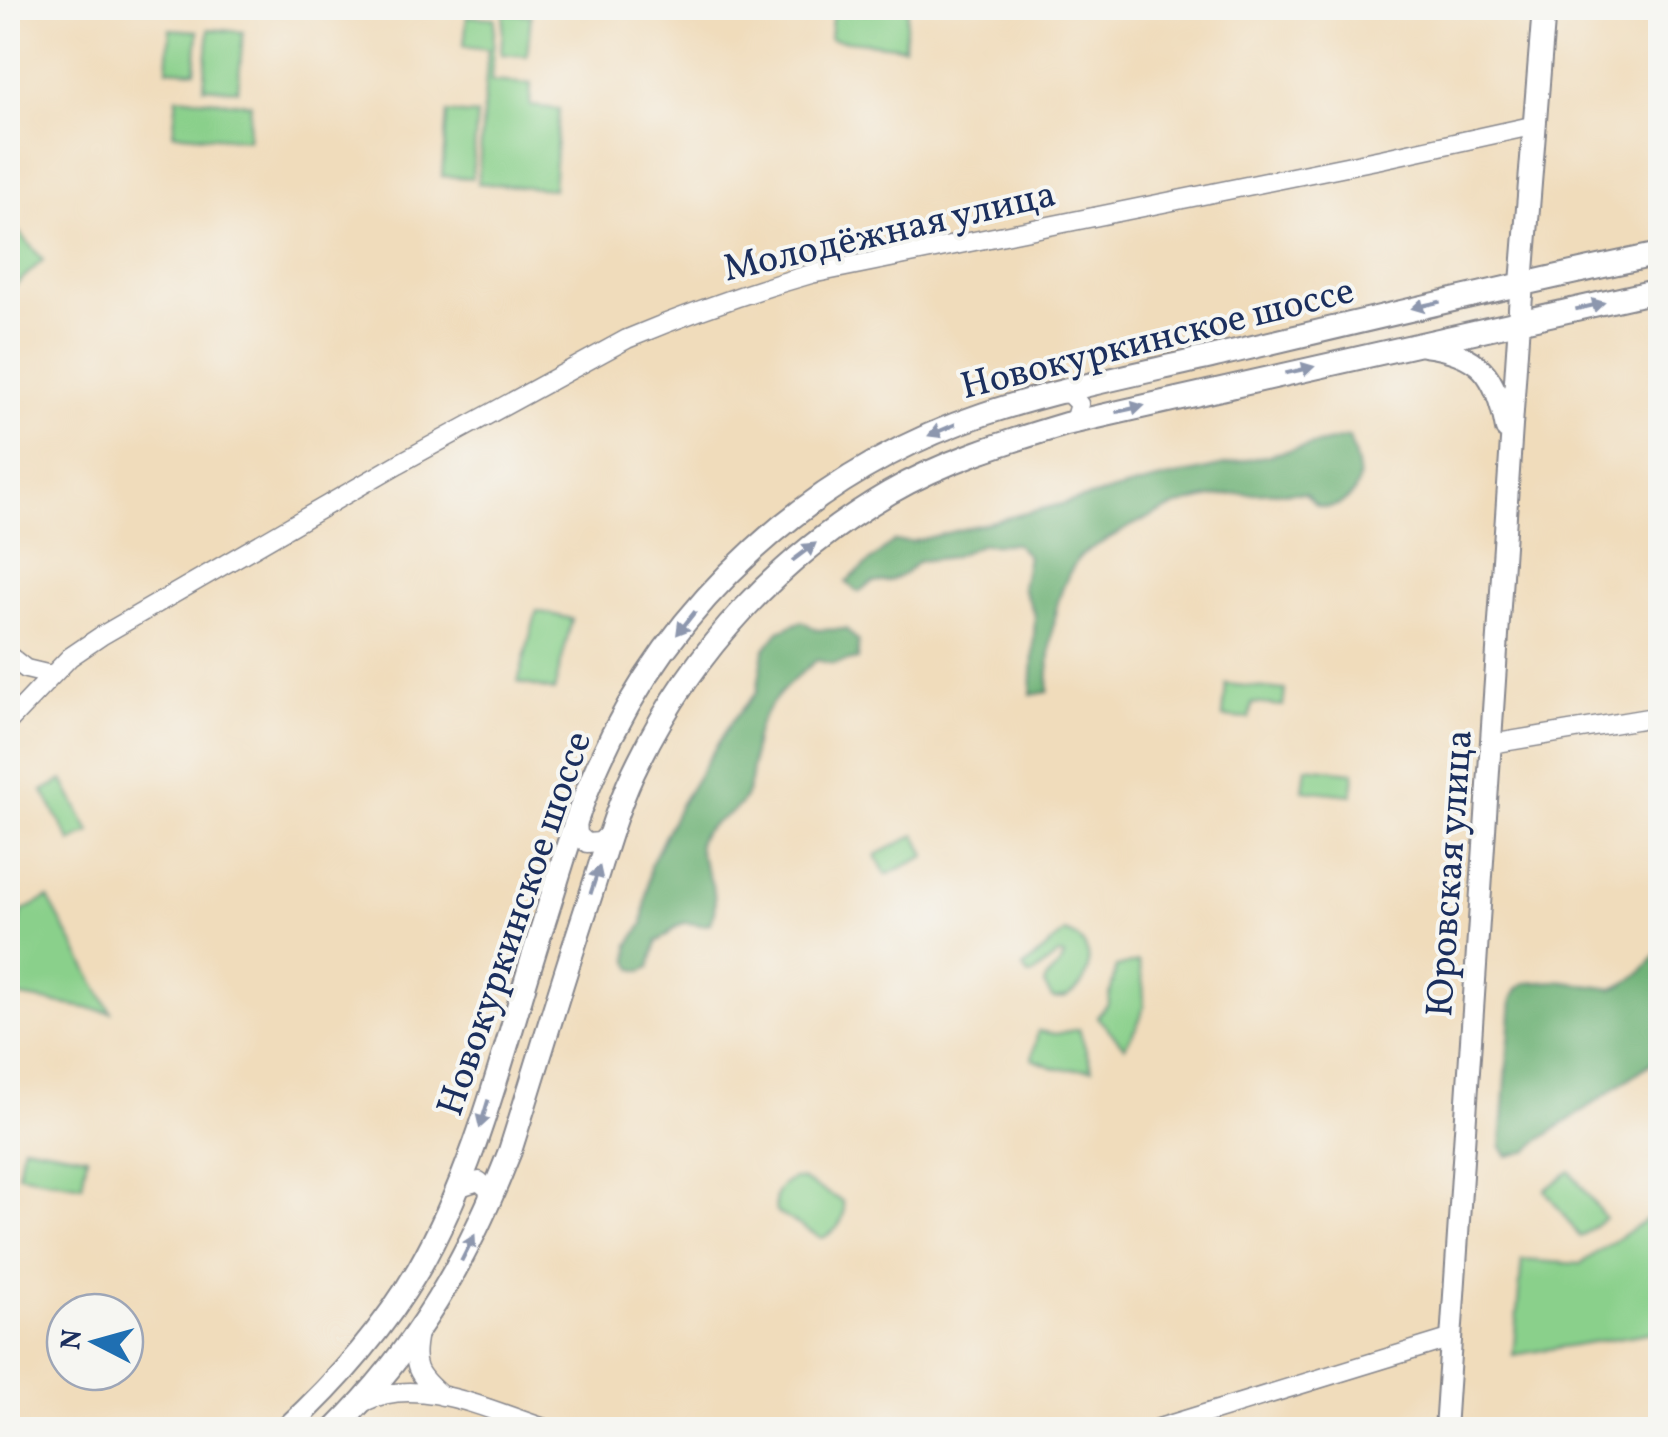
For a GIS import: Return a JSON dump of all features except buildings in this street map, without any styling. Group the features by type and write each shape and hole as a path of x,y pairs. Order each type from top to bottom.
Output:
{"main road":[{"path":"1519,321 1544,8"},
{"name":"Новокуркинское шоссе","path":"285,1430 350,1364 416,1272 478,1134 577,818 604,753 642,684 710,592 737,563 834,486 882,458 983,414 1058,392 1660,254"},
{"name":"Новокуркинское шоссе","path":"334,1430 360,1404 446,1292 510,1151 612,830 639,760 666,711 715,642 758,591 827,535 890,492 1001,444 1066,424 1660,290"}],"street":[{"name":"Молодёжная улица","path":"8,722 70,657 102,636 398,464 627,339 692,312 810,274 1381,160 1536,124"},
{"name":"Юровская улица","path":"1445,1430 1519,321"},
{"path":"1410,345 1457,351 1481,366 1498,394 1511,456"},
{"path":"1058,392 1069,394 1078,404 1075,418 1066,424"},
{"path":"8,654 26,669 51,675"},
{"path":"1491,744 1660,716"},
{"path":"577,818 578,835 586,843 600,842 612,830"},
{"path":"457,1188 479,1181 488,1189 490,1202"},
{"path":"418,1332 416,1362 420,1378 442,1396"},
{"path":"1152,1430 1452,1338"},
{"path":"360,1404 388,1394 442,1396 551,1430"}],"green space":[{"path":"833,8 908,8 904,47 830,39"},
{"path":"504,12 531,15 527,56 501,54"},
{"path":"467,16 495,18 491,81 531,84 530,106 559,109 553,189 478,183 488,49 464,46"},
{"path":"170,29 198,31 195,71 167,69"},
{"path":"209,29 243,32 238,90 204,87"},
{"path":"177,97 251,104 248,140 173,133"},
{"path":"447,113 477,115 472,178 442,176"},
{"path":"8,220 43,260 8,292"},
{"path":"1349,437 1358,480 1351,496 1341,504 1323,507 1305,493 1250,493 1203,499 1158,513 1083,554 1068,575 1056,607 1048,692 1031,695 1035,615 1022,587 1028,556 1016,544 982,544 952,557 919,561 906,573 872,583 858,592 846,582 894,541 911,542"},
{"path":"537,611 572,619 554,691 518,682"},
{"path":"802,621 817,630 846,629 858,641 858,659 833,664 817,660 771,705 755,738 744,799 707,829 699,841 715,899 710,923 678,926 657,941 650,967 642,971 633,969 629,945 643,924 650,866 680,805 730,724 757,692 764,650 779,631"},
{"path":"1226,684 1285,690 1283,706 1252,703 1249,719 1223,717"},
{"path":"1306,767 1354,772 1352,795 1303,790"},
{"path":"63,780 90,832 71,842 43,791"},
{"path":"916,835 926,856 886,875 876,855"},
{"path":"48,898 111,1012 8,995 21,912"},
{"path":"1065,932 1086,948 1087,972 1074,992 1064,998 1052,998 1044,984 1064,956 1058,955 1034,974 1028,975 1023,968"},
{"path":"1660,950 1660,1057 1529,1151 1508,1156 1501,1147 1512,999 1517,989 1526,983 1558,981 1612,989 1634,978"},
{"path":"1138,962 1143,1006 1124,1046 1097,1017 1108,1004 1116,967"},
{"path":"1079,1029 1092,1069 1057,1069 1032,1059 1038,1031 1056,1034"},
{"path":"23,1145 87,1156 82,1185 18,1174"},
{"path":"1570,1171 1605,1218 1580,1237 1545,1190"},
{"path":"793,1179 801,1179 842,1201 842,1219 837,1228 822,1238 776,1212 777,1192"},
{"path":"1660,1210 1660,1331 1513,1355 1522,1260 1580,1264"}]}
